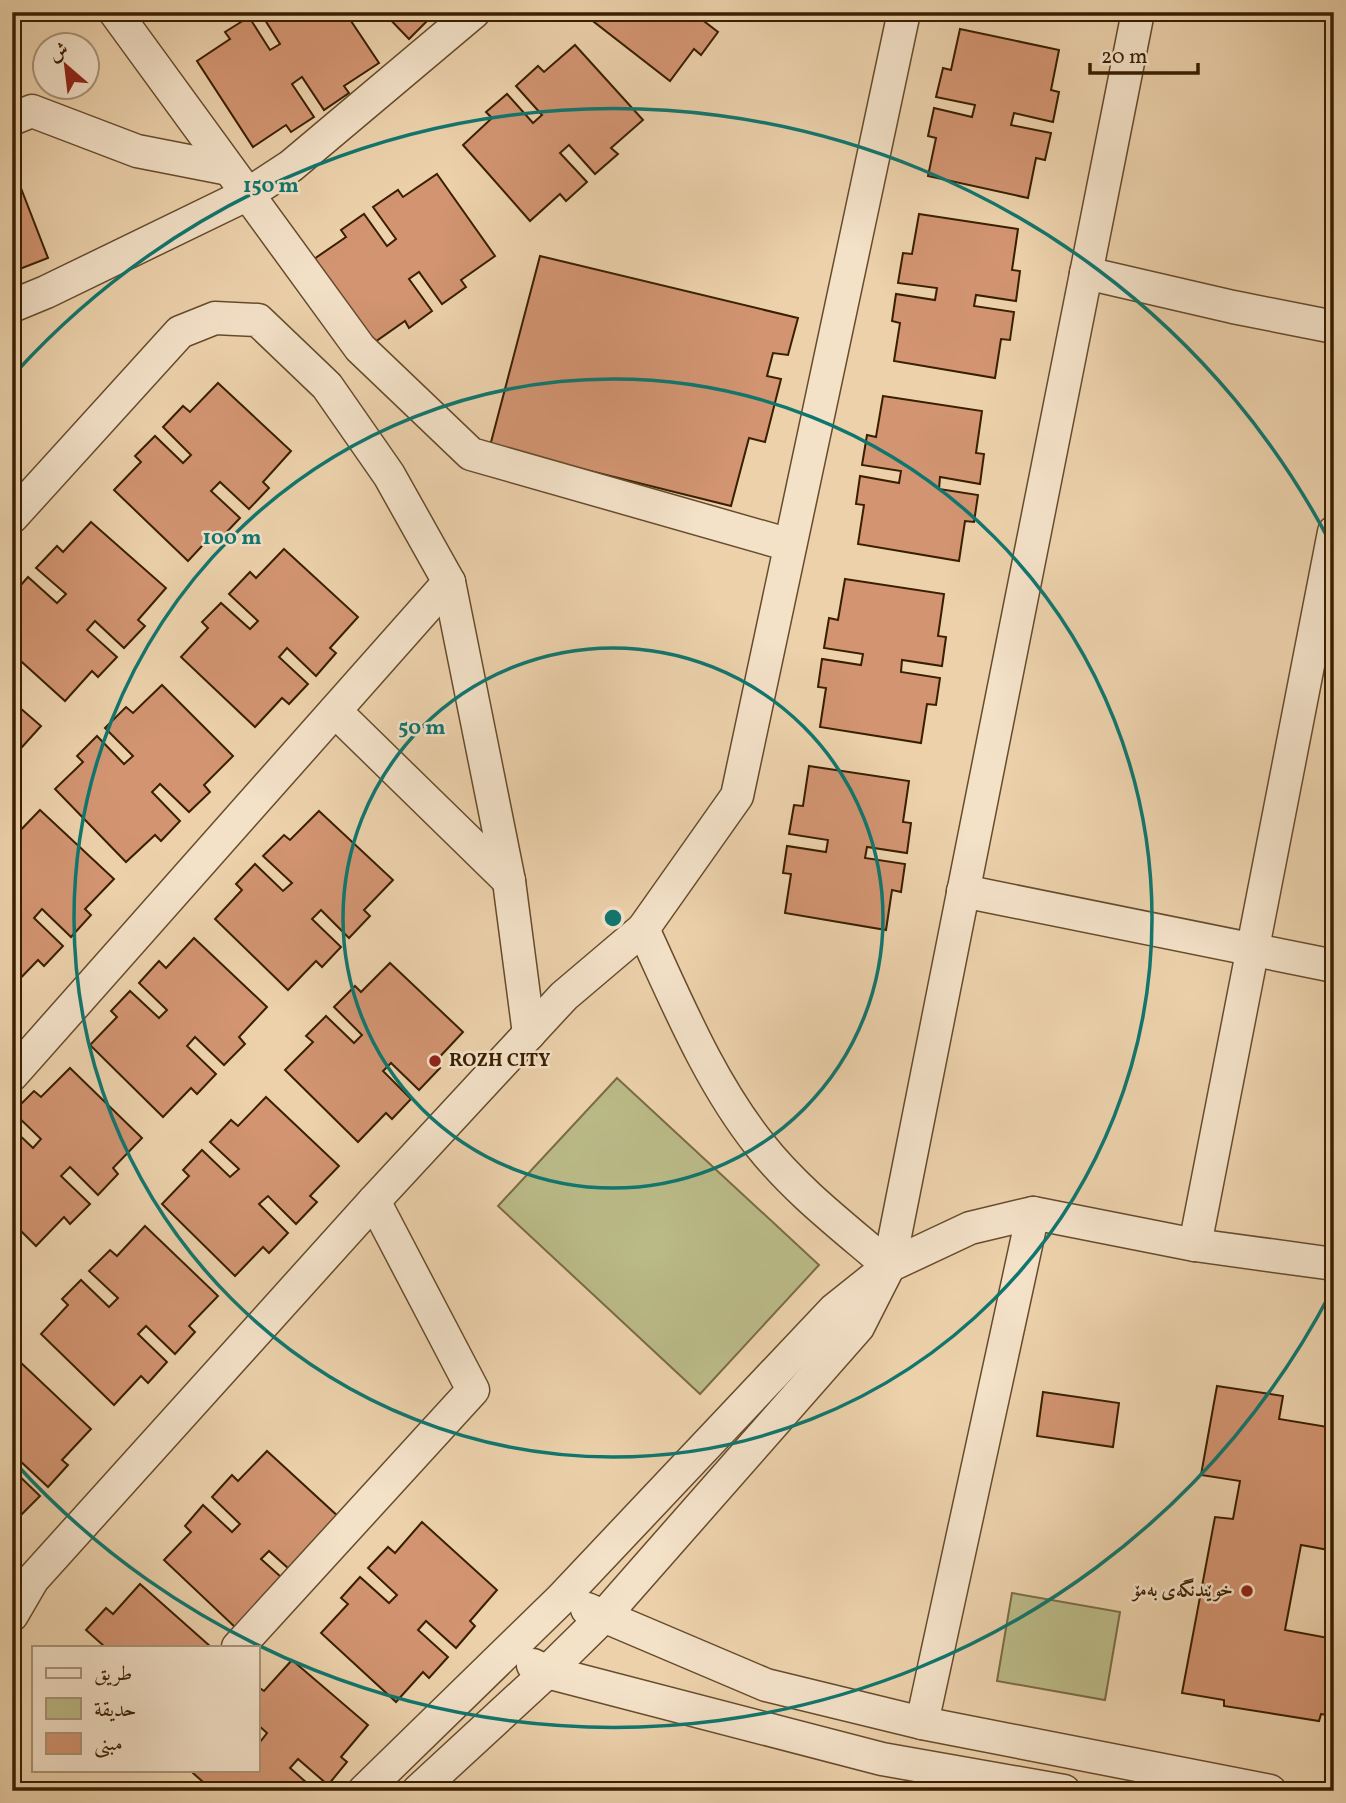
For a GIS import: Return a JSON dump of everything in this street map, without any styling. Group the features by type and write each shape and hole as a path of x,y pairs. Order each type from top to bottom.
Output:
{"street":[{"path":"116,12 360,348 471,454 790,545"},
{"path":"12,306 248,194 291,166 474,12"},
{"path":"12,1615 22,1586 374,1201 564,996 643,929 737,796 904,12"},
{"path":"418,1791 604,1616 858,1327 888,1266 1138,12"},
{"path":"12,119 32,111 137,151 229,169"},
{"path":"1086,273 1334,327"},
{"path":"12,517 180,332 215,318 258,320 327,386 389,475 449,582 509,881 529,1034"},
{"path":"1195,1245 1334,532"},
{"path":"12,1075 449,582"},
{"path":"335,711 509,881"},
{"path":"963,891 1334,966"},
{"path":"643,929 694,1038 744,1123 781,1170 888,1266"},
{"path":"239,1646 473,1390 374,1201"},
{"path":"922,1723 1034,1213"},
{"path":"364,1791 561,1599 834,1310 888,1266 970,1228 1034,1213 1195,1245 1334,1264"},
{"path":"561,1599 766,1685 922,1723 1270,1791"},
{"path":"507,1652 547,1672 882,1759 1064,1791"}],"green space":[{"path":"617,1078 819,1265 700,1394 498,1206"},
{"path":"1012,1593 1120,1612 1105,1700 997,1681"}],"building":[{"path":"260,12 345,12 379,63 344,86 349,93 324,110 302,77 292,84 314,117 291,132 286,125 253,147 197,61 230,39 225,32 249,17 270,50 280,44"},
{"path":"383,12 436,12 409,39"},
{"path":"594,12 692,12 718,32 701,55 694,49 670,81 589,18"},
{"path":"960,29 1059,50 1051,90 1059,92 1053,122 1014,113 1011,125 1051,133 1045,160 1036,158 1028,198 928,176 936,138 928,136 934,108 972,117 975,105 936,97 943,68 951,70"},
{"path":"575,45 643,120 611,148 618,154 595,174 569,145 560,153 587,182 566,201 560,194 530,221 463,145 492,118 486,112 507,94 533,123 542,115 516,86 538,66 544,72"},
{"path":"12,165 48,258 12,272"},
{"path":"437,174 495,256 461,280 466,287 442,304 419,272 409,279 432,311 409,328 405,321 372,344 314,259 346,237 341,230 364,214 387,246 396,239 373,207 398,190 403,197"},
{"path":"919,214 1018,229 1012,270 1020,271 1016,301 976,295 974,306 1014,312 1010,340 1001,339 995,378 894,361 900,323 892,321 896,294 935,300 937,288 898,283 903,253 912,254"},
{"path":"540,256 798,318 788,355 773,353 767,376 781,379 765,442 749,438 731,506 490,446"},
{"path":"218,383 291,451 263,482 269,488 249,509 220,482 211,491 240,518 221,538 215,532 188,561 114,490 141,462 135,456 155,436 183,463 191,455 163,427 183,406 190,412"},
{"path":"883,396 982,411 976,453 984,454 980,484 940,477 939,489 978,495 974,522 965,521 959,561 858,544 864,505 856,504 860,476 899,483 901,471 862,465 867,435 876,437"},
{"path":"91,522 166,588 138,620 145,626 124,648 95,621 87,630 117,657 98,677 92,671 65,701 12,653 12,607 16,603 12,600 12,595 28,577 57,603 66,594 36,568 57,546 63,552"},
{"path":"284,549 358,617 330,648 336,653 316,676 287,648 279,657 308,684 289,704 282,698 255,727 181,657 208,628 202,622 221,603 250,629 258,621 229,594 250,572 256,578"},
{"path":"845,579 944,594 938,636 946,637 942,666 902,660 901,672 940,678 936,705 927,704 921,743 820,727 826,688 818,687 822,659 861,665 863,654 824,648 829,618 838,620"},
{"path":"162,685 233,756 204,785 210,792 189,812 160,784 152,792 180,821 161,841 155,835 126,862 55,789 83,762 77,756 97,736 124,764 133,756 105,728 126,707 133,713"},
{"path":"12,701 41,726 13,757 19,763 12,771"},
{"path":"809,766 909,781 903,822 911,823 907,853 867,847 865,858 905,864 901,892 892,890 886,930 785,913 791,874 783,873 787,846 826,852 828,840 789,834 794,805 803,806"},
{"path":"40,810 114,879 85,909 91,915 71,937 42,909 34,918 63,946 44,966 38,960 12,987 12,839"},
{"path":"319,811 393,880 364,910 370,916 349,938 321,910 312,919 341,947 322,967 316,961 288,990 215,919 242,890 236,884 255,864 283,891 292,883 263,856 284,835 290,840"},
{"path":"194,938 267,1007 239,1037 245,1044 224,1065 195,1037 187,1046 216,1074 197,1094 191,1088 163,1117 90,1045 117,1017 111,1011 130,991 159,1018 167,1010 139,983 159,961 166,968"},
{"path":"390,963 463,1032 434,1063 440,1068 419,1090 391,1063 383,1071 411,1099 392,1119 386,1113 358,1142 285,1070 313,1042 306,1036 326,1016 354,1043 362,1035 334,1007 355,986 361,992"},
{"path":"70,1068 142,1138 113,1168 118,1174 98,1195 70,1167 61,1176 90,1204 70,1224 64,1217 36,1246 12,1222 12,1128 33,1148 41,1139 13,1112 34,1091 41,1097"},
{"path":"266,1097 339,1166 310,1196 317,1202 296,1224 268,1196 259,1204 288,1233 269,1253 263,1247 235,1276 162,1204 189,1176 183,1170 202,1150 230,1177 239,1169 210,1142 231,1120 238,1126"},
{"path":"145,1226 218,1296 189,1326 195,1332 175,1354 146,1326 138,1334 167,1362 148,1383 141,1376 114,1405 41,1334 68,1305 62,1299 81,1280 109,1307 118,1298 89,1271 110,1250 117,1256"},
{"path":"18,1360 91,1429 62,1460 68,1465 48,1487 19,1460 12,1467 12,1366"},
{"name":"خوێندنگەی بەمۆ","path":"1217,1386 1283,1396 1279,1419 1334,1428 1334,1551 1301,1545 1285,1630 1334,1639 1334,1716 1321,1714 1319,1721 1224,1706 1224,1700 1182,1693 1215,1517 1233,1519 1240,1481 1201,1475"},
{"path":"1043,1392 1119,1403 1113,1447 1037,1436"},
{"path":"267,1451 341,1519 299,1578 269,1551 261,1559 291,1586 238,1630 164,1560 191,1532 185,1526 203,1505 232,1532 240,1524 212,1497 232,1475 238,1481"},
{"path":"12,1469 40,1496 20,1516 14,1510 12,1512"},
{"path":"422,1522 497,1590 470,1621 475,1626 456,1648 426,1621 418,1630 448,1657 429,1678 423,1672 396,1702 321,1633 348,1604 341,1598 360,1577 389,1603 397,1595 368,1568 388,1547 395,1553"},
{"path":"140,1584 210,1646 104,1646 86,1630 106,1608 113,1614"},
{"path":"292,1660 368,1725 341,1757 347,1762 328,1785 298,1759 290,1768 316,1791 213,1791 193,1773 259,1772 259,1741 267,1733 259,1726 259,1687 264,1691"}],"place":[{"name":"ROZH CITY","path":"435,1061"},
{"name":"خوێندنگەی بەمۆ","path":"1247,1591"}]}
